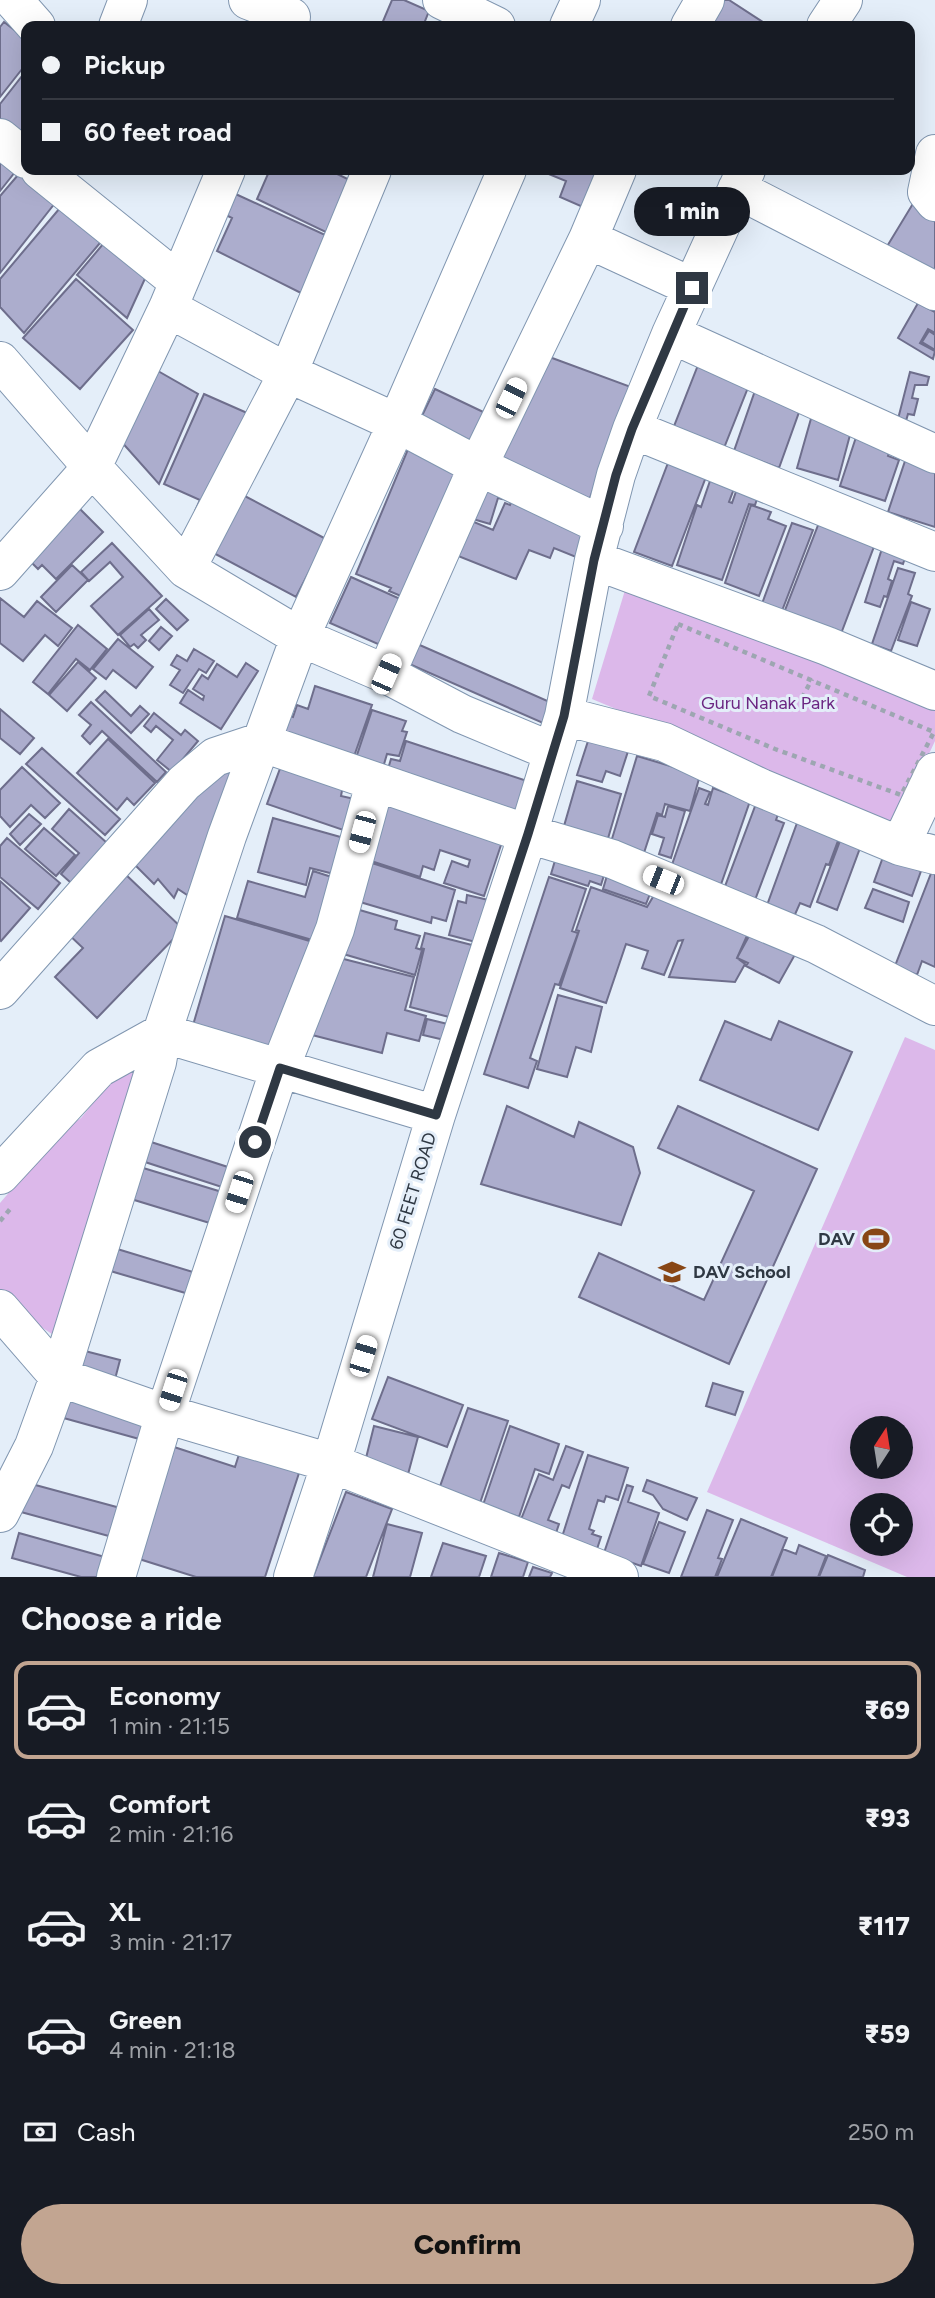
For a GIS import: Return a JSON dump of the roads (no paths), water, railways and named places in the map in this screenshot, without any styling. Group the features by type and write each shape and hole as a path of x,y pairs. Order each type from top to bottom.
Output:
{"street":[{"path":"13,0 32,21"},
{"path":"120,21 128,0"},
{"path":"248,0 292,14"},
{"path":"432,21 441,0 485,21"},
{"path":"571,21 581,0"},
{"path":"693,21 705,0"},
{"path":"830,21 843,0"},
{"path":"0,138 21,153"},
{"path":"935,153 927,192 935,202"},
{"path":"49,175 174,295 289,373 397,423 478,466 599,543 827,646 935,691"},
{"path":"0,571 92,467 174,295 224,175"},
{"path":"186,569 289,373 370,175"},
{"path":"0,1513 34,1446 59,1377 150,1085 162,1033 260,742 300,637 505,175"},
{"path":"386,674 478,466 588,239 615,175"},
{"path":"742,179 935,291"},
{"name":"60 FEET ROAD","path":"293,1577 331,1463 436,1115 564,716 599,543 616,475 671,334 742,179"},
{"path":"588,239 692,288"},
{"path":"671,334 935,454"},
{"path":"0,361 186,569 300,637 386,674 462,714 553,752"},
{"path":"632,429 935,552"},
{"path":"564,716 664,742 761,788 918,850 935,772"},
{"path":"0,990 184,783 215,757 260,742 528,834 612,859 816,944 935,1006"},
{"path":"116,1577 165,1415 280,1068 335,929 375,783"},
{"path":"0,1175 99,1068 162,1033 436,1115"},
{"path":"0,1309 59,1377 165,1415 331,1463 619,1577"}],"place":[{"name":"DAV","path":"876,1239"},
{"name":"DAV School","path":"672,1272"}],"park label":[{"name":"Guru Nanak Park","path":"768,703"}]}
